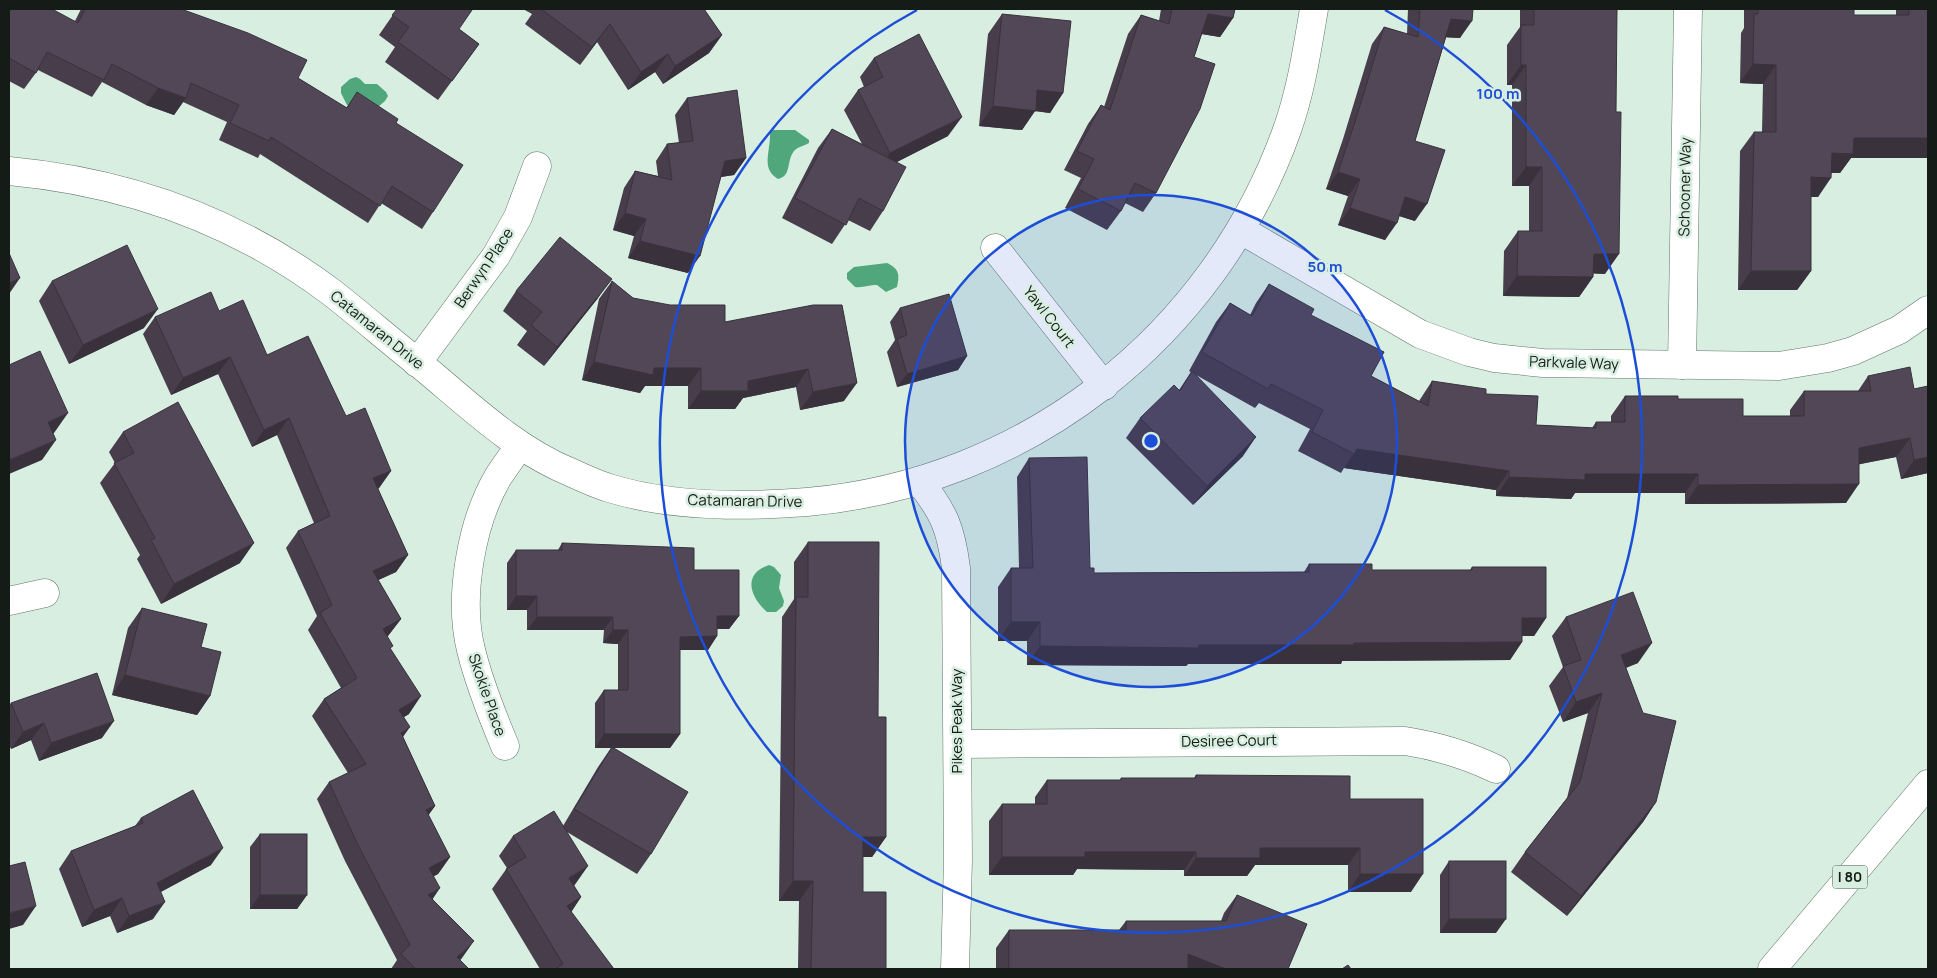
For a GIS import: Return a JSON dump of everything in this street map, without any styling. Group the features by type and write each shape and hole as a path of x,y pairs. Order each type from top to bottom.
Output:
{"main road":[{"name":"Catamaran Drive","path":"9,171 48,174 109,186 169,203 226,227 281,257 332,293 520,446 564,470 608,488 647,497 709,504 778,504 836,500 894,489 977,461 1030,435 1079,404 1104,386 1147,348 1187,306 1223,259 1266,183 1288,129 1304,72 1314,9"},
{"name":"Schooner Way","path":"1682,365 1688,9"},
{"name":"Berwyn Place","path":"417,363 496,256 518,217 537,166"},
{"name":"Parkvale Way","path":"1240,230 1420,334 1469,352 1494,358 1544,363 1778,366 1828,358 1853,351 1899,330 1928,310"},
{"name":"Yawl Court","path":"995,248 1104,386"},
{"name":"Skokie Place","path":"505,746 485,698 470,648 465,598 471,547 487,499 498,477 520,446"},
{"name":"Pikes Peak Way","path":"919,482 935,501 943,515 953,544 956,568 958,860 955,969"},
{"path":"9,602 45,593"},
{"name":"Desiree Court","path":"958,744 1405,741 1429,745 1474,758 1496,769"},
{"name":"I 80","path":"1772,969 1928,784"}],"shaded area":[{"path":"356,77 365,84 377,84 388,96 385,101 378,107 367,100 347,105 341,93 341,87 350,79"},
{"path":"773,130 795,130 809,140 809,143 794,151 785,175 778,179 769,170 770,133"},
{"path":"887,263 898,272 898,279 897,287 886,292 877,285 855,287 847,279 847,273 854,267"},
{"path":"769,565 774,567 781,575 779,588 784,601 783,606 776,612 767,612 761,606 756,600 751,586 755,574 760,569"}],"building":[{"path":"9,9 52,9 78,23 85,9 181,9 248,33 307,60 298,78 347,108 357,92 398,119 396,123 463,165 433,212 392,186 380,206 271,137 269,141 230,123 239,105 191,83 186,98 158,88 112,64 104,80 47,52 36,73 9,58"},
{"path":"397,9 472,10 459,29 479,44 452,81 398,42 409,27 392,15"},
{"path":"541,9 704,9 722,35 675,66 668,54 641,72 610,24 592,47"},
{"path":"1172,9 1235,9 1233,18 1208,14 1194,57 1215,64 1200,109 1156,193 1135,183 1121,211 1078,189 1094,159 1077,151 1101,105 1110,110 1141,15 1169,24"},
{"path":"1420,9 1473,9 1472,21 1451,19 1415,141 1445,150 1427,204 1405,197 1397,223 1350,208 1360,179 1338,172 1384,27 1418,37"},
{"path":"1534,9 1617,9 1616,112 1621,112 1619,254 1594,254 1593,277 1517,276 1518,231 1542,231 1542,167 1526,167 1526,65 1521,65 1521,25 1534,25"},
{"path":"1758,9 1854,9 1854,15 1909,15 1909,9 1928,9 1928,138 1854,138 1853,154 1832,153 1831,178 1811,177 1811,271 1751,271 1754,132 1776,132 1776,65 1753,64 1754,14 1758,14"},
{"path":"1002,14 1071,21 1063,93 1037,90 1036,111 993,106"},
{"path":"919,34 962,117 890,153 858,90 883,77 874,58"},
{"path":"737,90 746,158 725,161 700,256 640,241 646,219 625,213 635,171 672,180 667,144 693,141 687,98"},
{"path":"832,129 906,167 883,211 859,198 846,225 795,198"},
{"path":"560,237 612,279 557,347 531,325 542,312 516,291"},
{"path":"127,245 158,309 83,345 52,281"},
{"path":"9,253 20,278 9,283"},
{"path":"612,281 633,298 670,305 725,305 725,322 813,305 842,305 857,383 813,392 808,369 748,381 748,391 701,391 701,368 654,368 653,375 594,362"},
{"path":"1269,284 1314,309 1311,315 1384,352 1371,376 1428,406 1432,381 1486,389 1486,394 1538,396 1536,425 1596,428 1596,422 1625,422 1625,396 1678,396 1678,399 1743,399 1743,416 1804,416 1804,391 1871,391 1868,376 1910,367 1914,389 1928,386 1928,457 1914,460 1910,438 1859,448 1859,484 1698,485 1698,474 1585,474 1585,480 1509,477 1509,471 1357,449 1354,454 1312,432 1323,410 1271,384 1268,389 1202,352 1230,303 1252,316"},
{"path":"211,292 219,311 243,300 267,355 308,336 346,416 365,408 391,471 373,478 408,555 373,571 401,619 383,629 393,646 390,648 421,696 399,710 410,727 401,733 435,806 426,810 450,857 429,868 440,888 428,895 474,941 457,957 469,969 416,969 401,954 410,945 357,843 329,782 366,764 324,699 357,678 320,613 332,605 298,531 330,516 289,418 264,430 230,357 183,378 155,317"},
{"path":"949,294 967,356 907,374 897,339 907,335 900,308"},
{"path":"40,351 68,413 48,422 56,440 9,460 9,365"},
{"path":"1192,371 1256,437 1207,486 1140,418 1174,385 1180,391"},
{"path":"178,402 254,543 174,584 151,540 155,538 114,463 134,453 123,432"},
{"path":"1087,457 1090,568 1094,568 1094,573 1309,572 1309,564 1372,564 1372,570 1472,570 1472,567 1546,567 1546,618 1522,618 1522,642 1199,645 1199,648 1040,646 1040,622 1011,622 1011,568 1033,568 1029,458"},
{"path":"808,542 879,542 878,717 886,717 886,837 863,837 863,892 886,892 886,969 811,969 813,881 793,881 796,597 808,597"},
{"path":"562,543 694,548 694,570 739,570 739,616 717,616 717,636 680,637 680,734 604,734 604,690 628,690 628,630 613,630 613,617 537,617 537,596 516,596 516,550 562,550"},
{"path":"1633,592 1652,643 1621,655 1643,713 1676,721 1656,802 1581,896 1525,852 1580,782 1602,693 1576,702 1563,666 1581,660 1566,617"},
{"path":"142,608 207,624 201,647 221,652 210,696 125,675"},
{"path":"97,673 114,721 51,743 44,723 23,732 11,703"},
{"path":"612,747 688,792 651,854 574,809"},
{"path":"1196,775 1350,776 1350,799 1423,799 1423,874 1360,874 1360,848 1260,848 1260,858 1196,858 1196,852 1085,852 1085,857 1002,857 1002,804 1047,804 1047,780 1196,778"},
{"path":"193,790 223,848 157,883 165,902 129,916 122,898 94,910 71,851 143,823 141,818"},
{"path":"554,811 588,866 569,878 581,897 567,906 614,969 555,969 563,964 506,869 526,857 513,836"},
{"path":"260,834 307,834 307,895 260,895"},
{"path":"1449,861 1506,861 1506,919 1449,919"},
{"path":"25,862 36,906 9,913 9,866"},
{"path":"1237,895 1307,924 1288,969 1226,969 1188,954 1188,969 1009,969 1009,930 1126,930 1126,921 1226,921"},
{"path":"1348,965 1351,969 1342,969"}]}
